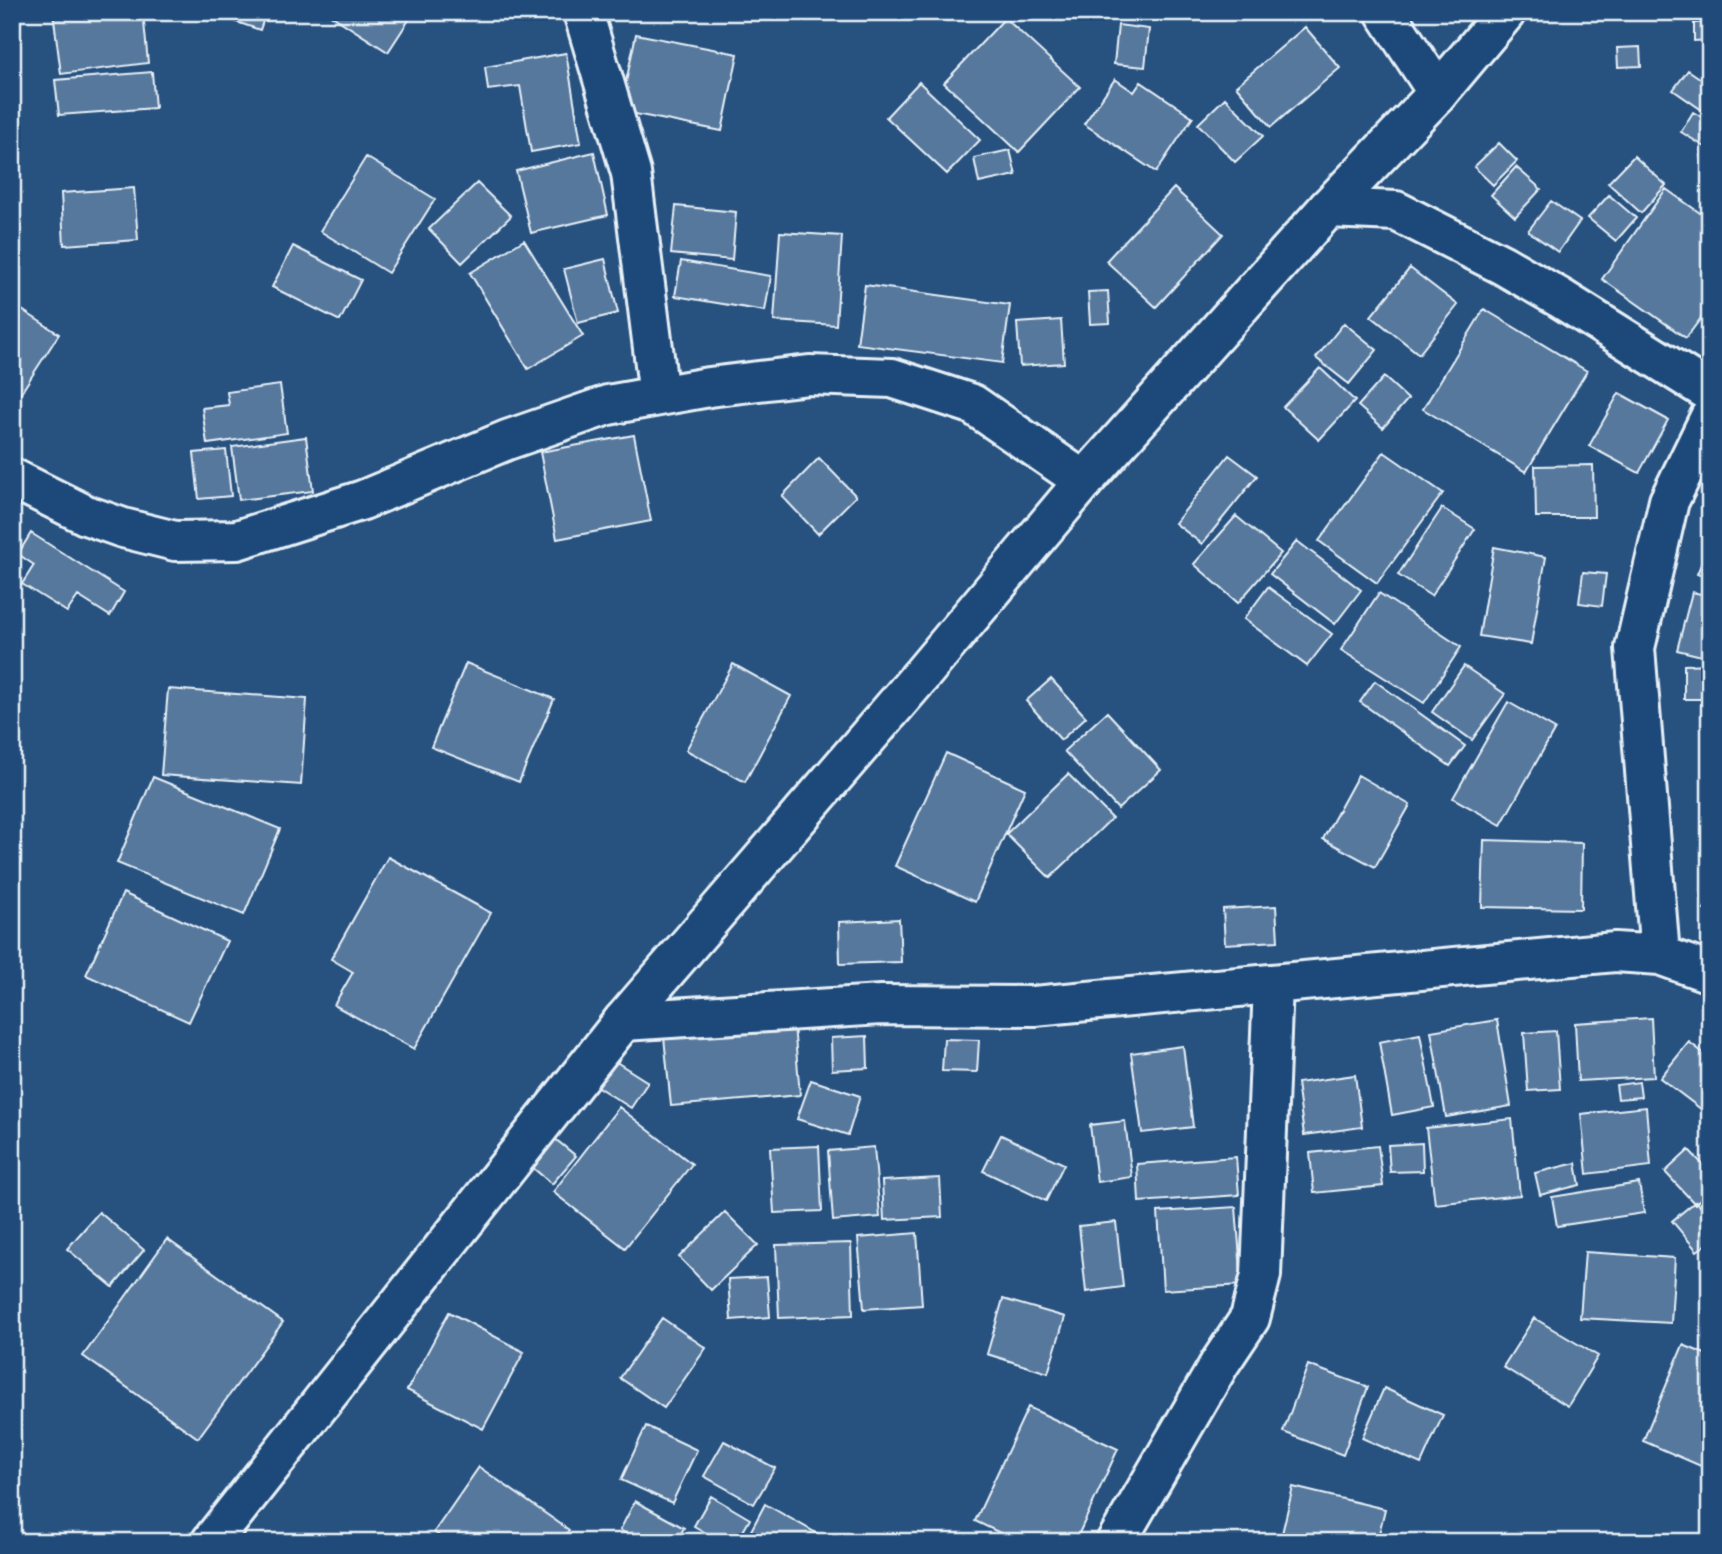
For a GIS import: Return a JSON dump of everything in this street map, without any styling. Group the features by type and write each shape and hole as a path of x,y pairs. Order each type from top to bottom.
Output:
{"street":[{"path":"583,12 631,173 659,396"},
{"path":"1385,12 1438,93"},
{"path":"224,1538 623,1021 923,673 1084,481 1328,208 1438,93 1506,12"},
{"path":"1328,208 1396,211 1526,278 1710,392"},
{"path":"12,478 86,515 123,528 175,541 237,540 363,500 507,440 608,405 809,375 892,378 972,404 1084,481"},
{"path":"1660,955 1636,648 1670,501 1710,417"},
{"path":"623,1021 881,1005 1034,1006 1615,952 1660,955 1710,973"},
{"path":"1116,1542 1220,1363 1250,1318 1257,1297 1261,1275 1273,985"}],"building":[{"path":"53,12 143,12 148,63 61,74"},
{"path":"207,12 266,12 260,30"},
{"path":"326,12 414,12 388,52"},
{"path":"1005,18 1080,87 1019,152 944,83"},
{"path":"1710,22 1710,40 1694,41 1694,23"},
{"path":"1118,25 1149,29 1145,67 1114,64"},
{"path":"1305,27 1340,68 1271,127 1236,86"},
{"path":"636,34 738,54 722,131 620,111"},
{"path":"1640,47 1641,66 1618,67 1617,48"},
{"path":"566,53 581,143 531,152 520,86 488,90 485,67"},
{"path":"1688,70 1710,85 1710,99 1702,110 1673,90"},
{"path":"152,72 155,108 59,115 55,80"},
{"path":"1115,79 1134,92 1141,82 1193,117 1156,172 1084,124"},
{"path":"919,82 980,140 947,174 886,117"},
{"path":"1225,98 1263,136 1235,162 1198,124"},
{"path":"1693,112 1710,122 1710,150 1681,132"},
{"path":"1499,143 1517,161 1493,185 1474,167"},
{"path":"1010,150 1016,175 979,183 974,158"},
{"path":"594,152 608,215 531,233 516,171"},
{"path":"1634,156 1666,185 1641,213 1608,183"},
{"path":"366,157 435,199 388,273 320,231"},
{"path":"1516,167 1541,189 1515,217 1491,195"},
{"path":"477,183 511,216 462,263 429,229"},
{"path":"134,188 138,240 64,245 61,193"},
{"path":"1174,188 1223,234 1156,307 1106,261"},
{"path":"1666,189 1710,220 1710,306 1686,338 1602,279"},
{"path":"1609,195 1636,218 1616,241 1588,218"},
{"path":"1551,201 1580,221 1558,252 1528,231"},
{"path":"676,206 736,212 732,260 671,254"},
{"path":"780,232 842,236 836,325 774,321"},
{"path":"524,240 583,336 528,369 470,273"},
{"path":"293,246 361,280 340,321 272,287"},
{"path":"605,259 618,313 578,323 564,269"},
{"path":"681,261 771,276 765,311 675,296"},
{"path":"1410,268 1458,305 1419,354 1371,316"},
{"path":"865,285 1010,305 1002,363 857,344"},
{"path":"1108,291 1110,323 1090,324 1088,292"},
{"path":"19,308 59,334 19,396 12,392 12,319"},
{"path":"1484,309 1587,371 1526,472 1423,409"},
{"path":"1061,320 1064,363 1020,366 1017,323"},
{"path":"1344,323 1377,350 1349,384 1316,358"},
{"path":"1320,368 1355,401 1319,440 1283,407"},
{"path":"1384,377 1408,399 1383,428 1358,406"},
{"path":"280,385 287,433 207,444 202,408 229,405 227,392"},
{"path":"1619,393 1668,420 1639,473 1589,446"},
{"path":"634,435 651,521 557,539 540,452"},
{"path":"306,437 313,491 239,500 232,447"},
{"path":"226,450 231,496 199,499 194,453"},
{"path":"1384,452 1443,493 1377,583 1319,541"},
{"path":"1229,455 1257,476 1202,544 1175,523"},
{"path":"819,458 856,496 818,534 782,496"},
{"path":"1593,465 1594,517 1536,517 1535,466"},
{"path":"1442,508 1475,529 1431,596 1398,575"},
{"path":"1236,516 1281,553 1238,603 1194,564"},
{"path":"31,533 124,592 110,616 78,596 67,612 22,584 34,565 18,554"},
{"path":"1297,541 1361,590 1335,624 1270,574"},
{"path":"1710,543 1710,579 1697,574"},
{"path":"1494,547 1546,557 1531,644 1479,636"},
{"path":"1583,572 1606,574 1602,606 1579,603"},
{"path":"1268,587 1332,634 1307,666 1244,619"},
{"path":"1692,592 1710,596 1710,658 1677,650"},
{"path":"1379,593 1461,647 1424,703 1341,650"},
{"path":"466,663 554,699 519,782 431,747"},
{"path":"733,664 791,696 745,782 686,750"},
{"path":"1710,664 1710,699 1684,699 1684,665"},
{"path":"1464,666 1505,694 1472,740 1432,712"},
{"path":"1051,679 1086,717 1061,740 1026,701"},
{"path":"1375,681 1465,746 1450,766 1360,702"},
{"path":"168,689 307,699 301,785 161,775"},
{"path":"1508,702 1555,729 1501,825 1453,798"},
{"path":"1107,712 1161,770 1118,809 1064,751"},
{"path":"946,753 1025,789 975,902 895,866"},
{"path":"1068,774 1112,818 1050,878 1006,834"},
{"path":"1358,775 1410,805 1375,867 1323,839"},
{"path":"153,777 280,829 244,915 117,863"},
{"path":"1484,840 1582,843 1581,909 1482,907"},
{"path":"388,857 491,913 414,1049 334,1005 353,972 331,959"},
{"path":"123,893 227,941 189,1022 86,975"},
{"path":"1710,895 1710,912 1704,910"},
{"path":"1276,906 1278,941 1225,944 1223,909"},
{"path":"899,919 901,962 840,964 839,922"},
{"path":"1651,1018 1654,1077 1578,1081 1575,1023"},
{"path":"1497,1020 1511,1106 1446,1117 1431,1031"},
{"path":"794,1025 800,1095 671,1106 664,1037"},
{"path":"1556,1031 1560,1089 1528,1091 1524,1033"},
{"path":"1420,1034 1434,1107 1392,1115 1379,1042"},
{"path":"867,1036 868,1068 832,1070 831,1038"},
{"path":"944,1039 979,1040 977,1072 942,1071"},
{"path":"1689,1042 1710,1058 1710,1116 1660,1078"},
{"path":"1183,1046 1193,1127 1142,1133 1131,1053"},
{"path":"610,1058 648,1082 631,1108 593,1084"},
{"path":"1355,1075 1362,1127 1304,1135 1297,1083"},
{"path":"811,1080 860,1096 848,1135 797,1119"},
{"path":"1639,1082 1641,1097 1618,1099 1616,1085"},
{"path":"619,1107 692,1164 625,1248 553,1192"},
{"path":"1646,1107 1651,1166 1587,1174 1581,1114"},
{"path":"1512,1119 1520,1195 1435,1204 1426,1128"},
{"path":"1125,1121 1132,1177 1097,1182 1090,1125"},
{"path":"549,1134 576,1156 552,1184 526,1162"},
{"path":"1001,1135 1064,1164 1046,1201 983,1171"},
{"path":"1422,1143 1423,1171 1390,1172 1388,1145"},
{"path":"819,1146 822,1211 774,1213 770,1148"},
{"path":"1378,1146 1383,1186 1314,1193 1310,1153"},
{"path":"874,1147 880,1217 833,1221 828,1151"},
{"path":"1689,1150 1710,1172 1710,1190 1695,1204 1665,1172"},
{"path":"1236,1157 1239,1195 1139,1202 1137,1164"},
{"path":"1576,1163 1580,1185 1540,1195 1535,1173"},
{"path":"940,1178 942,1217 884,1220 882,1181"},
{"path":"1639,1183 1644,1213 1557,1226 1552,1197"},
{"path":"1696,1201 1710,1218 1710,1242 1697,1251 1672,1221"},
{"path":"1236,1207 1242,1285 1163,1290 1158,1212"},
{"path":"99,1212 144,1250 113,1287 67,1249"},
{"path":"725,1212 758,1245 711,1290 679,1257"},
{"path":"1116,1222 1123,1287 1086,1292 1079,1226"},
{"path":"917,1233 922,1305 864,1309 858,1238"},
{"path":"167,1239 283,1322 198,1438 83,1356"},
{"path":"851,1243 853,1315 779,1318 776,1245"},
{"path":"1585,1252 1675,1258 1671,1323 1580,1318"},
{"path":"767,1277 770,1317 731,1320 728,1279"},
{"path":"1003,1299 1065,1317 1048,1373 987,1354"},
{"path":"449,1312 524,1352 483,1429 407,1390"},
{"path":"662,1318 706,1348 664,1408 620,1378"},
{"path":"1534,1318 1598,1356 1568,1406 1503,1367"},
{"path":"1683,1345 1710,1356 1710,1470 1643,1441"},
{"path":"1308,1365 1368,1387 1343,1455 1283,1432"},
{"path":"1384,1388 1443,1415 1421,1464 1362,1438"},
{"path":"1028,1407 1118,1449 1075,1542 1019,1542 975,1521"},
{"path":"646,1426 697,1450 672,1503 621,1480"},
{"path":"724,1441 775,1468 754,1504 704,1476"},
{"path":"479,1467 569,1530 561,1542 448,1542 434,1532"},
{"path":"1293,1487 1385,1509 1377,1542 1280,1542"},
{"path":"711,1496 750,1519 737,1542 722,1542 694,1526"},
{"path":"635,1501 684,1528 676,1542 641,1542 620,1530"},
{"path":"765,1504 832,1542 745,1542"},
{"path":"686,1534 702,1542 682,1542"},
{"path":"1693,1534 1709,1542 1690,1542"}]}
